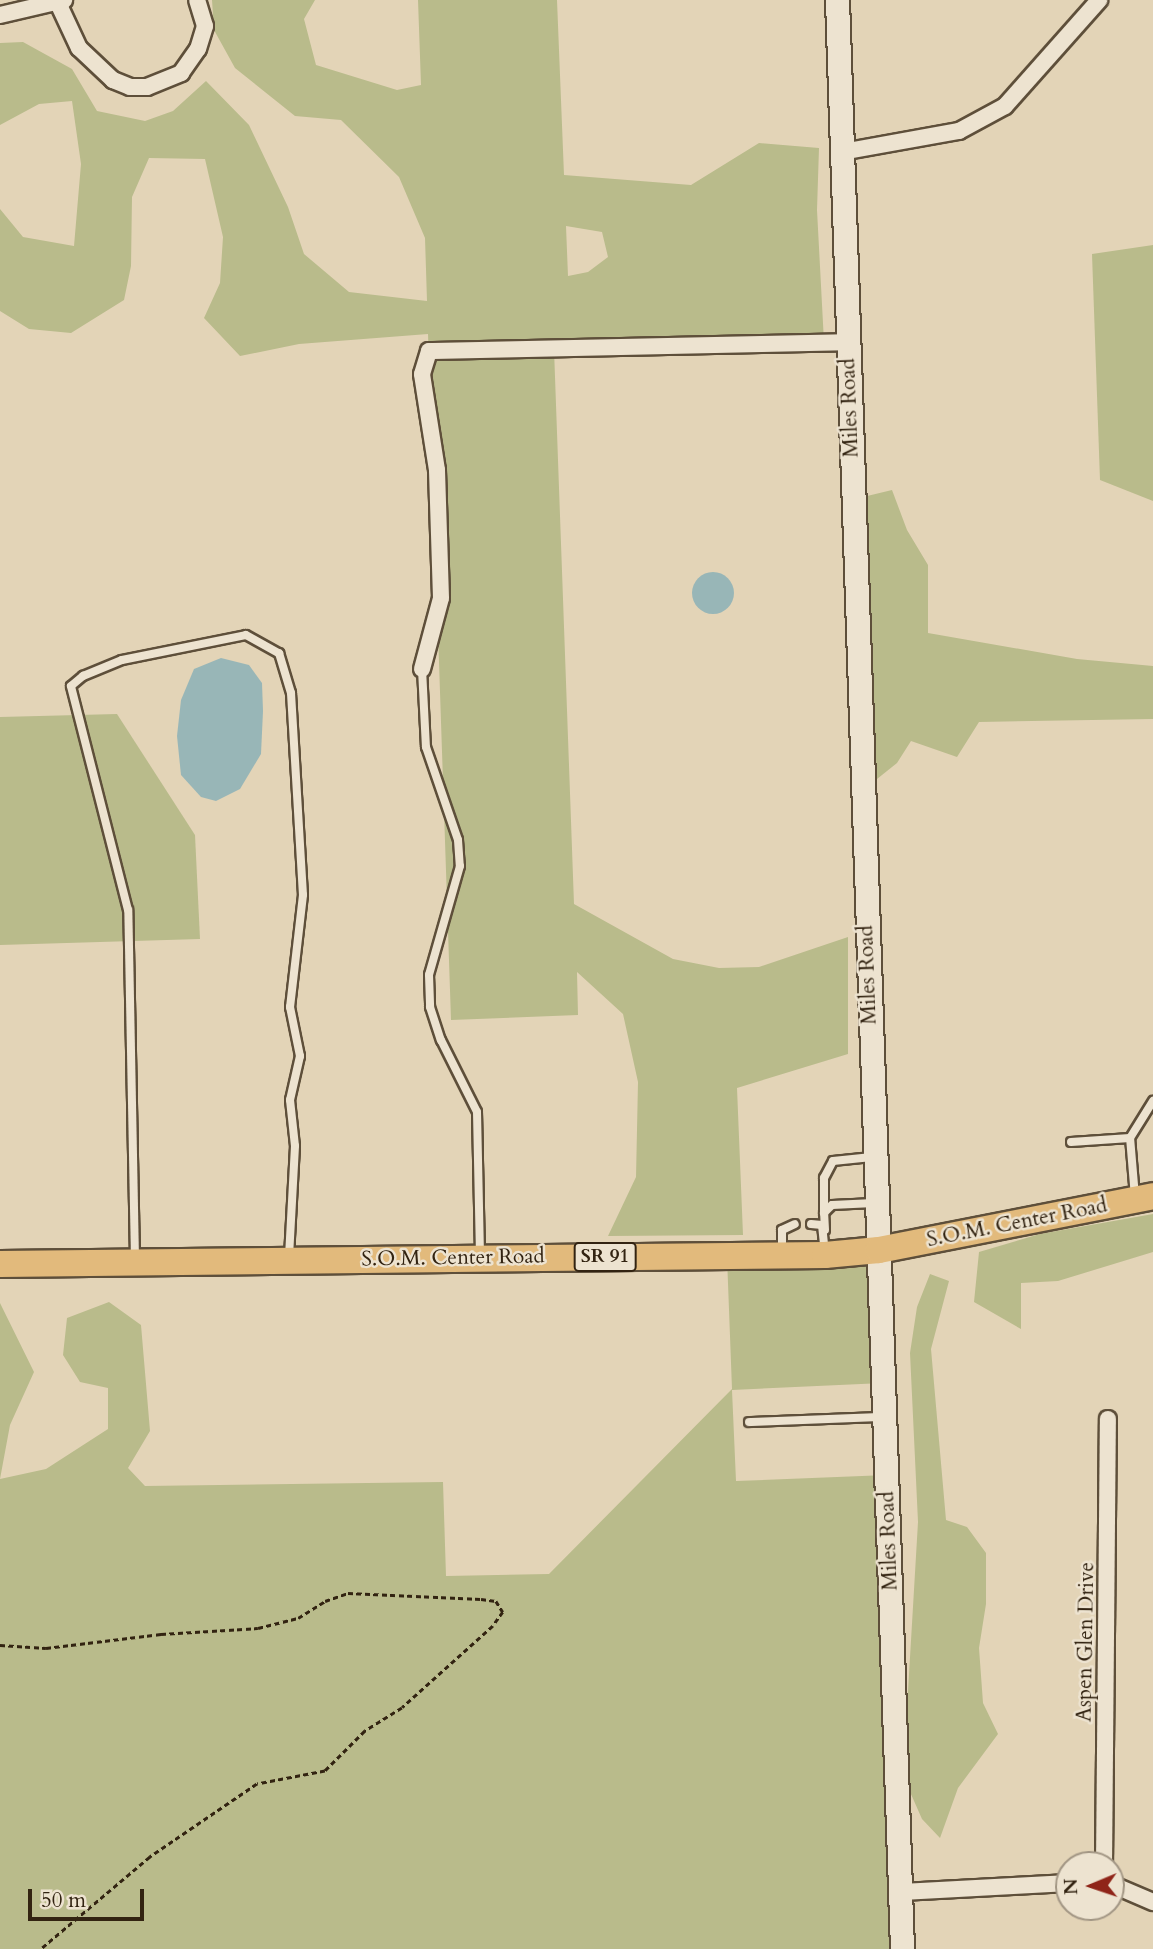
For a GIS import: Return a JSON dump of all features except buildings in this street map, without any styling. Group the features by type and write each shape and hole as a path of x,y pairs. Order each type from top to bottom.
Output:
{"main road":[{"name":"Miles Road","path":"836,0 902,1949"},
{"name":"S.O.M. Center Road","path":"0,1264 782,1256 825,1242 878,1250 1144,1198"}],"street":[{"path":"0,15 61,2 79,48 113,80 137,87 163,82 181,73 189,62 205,26 197,0"},
{"path":"842,152 959,131 1005,106 1099,0"},
{"path":"422,669 441,598 437,470 422,374 429,351 848,342"},
{"name":"Aspen Glen Drive","path":"1104,1851 1108,1419"},
{"path":"902,1892 1055,1884"},
{"path":"1125,1890 1153,1902"}],"lane":[{"path":"135,1262 128,910 71,686 83,676 122,660 246,635 279,653 291,693 303,895 290,1007 300,1056 290,1100 295,1146 289,1260"},
{"path":"422,669 426,747 457,840 460,866 429,975 430,1007 441,1040 477,1112 480,1258"},
{"path":"1144,1198 1130,1138 1153,1101"},
{"path":"1071,1142 1130,1138"},
{"path":"825,1242 824,1178 833,1161 875,1157"},
{"path":"824,1213 832,1205 877,1203"},
{"path":"782,1256 782,1230 795,1224"},
{"path":"811,1224 825,1242"},
{"path":"749,1422 885,1416"}],"path":[{"path":"0,1645 46,1648 161,1634 258,1628 298,1618 325,1601 348,1593 488,1600 496,1601 503,1612 483,1635 402,1708 365,1731 325,1771 257,1784 150,1857 41,1949"}],"green space":[{"path":"212,0 315,0 304,19 316,65 397,90 421,85 418,0 557,0 564,175 691,185 759,143 819,148 817,210 824,342 554,349 574,904 673,959 719,968 759,967 848,937 848,1054 737,1088 743,1235 608,1236 636,1177 638,1082 623,1014 577,972 578,1015 451,1020 428,334 299,344 240,356 204,318 220,283 223,237 205,159 149,158 132,197 131,266 124,300 71,333 29,329 0,311 0,209 23,237 74,246 81,164 72,101 39,104 0,125 0,43 23,42 72,69 97,111 145,121 173,111 206,81 249,125 288,207 304,254 349,292 427,301 425,238 399,177 341,120 295,116 235,68 214,30","holes":["566,226 602,232 608,257 588,272 568,276"]},
{"path":"1153,245 1153,501 1100,480 1092,254"},
{"path":"892,490 907,530 928,565 928,633 1077,659 1153,666 1153,719 979,722 957,757 911,741 897,763 877,779 863,497"},
{"path":"117,714 195,835 200,939 0,945 0,717"},
{"path":"1153,1214 1153,1252 1058,1281 1021,1283 1021,1329 974,1302 979,1252 1040,1234"},
{"path":"879,1250 883,1383 732,1390 736,1481 887,1475 903,1949 0,1949 0,1479 46,1469 108,1429 108,1388 80,1382 63,1355 67,1318 109,1302 141,1325 150,1431 128,1468 145,1486 443,1482 446,1576 549,1574 732,1389 727,1257"},
{"path":"930,1274 949,1281 931,1349 946,1520 967,1527 986,1553 986,1604 979,1648 983,1703 998,1734 958,1788 940,1838 922,1819 903,1776 918,1522 910,1353 917,1307"},
{"path":"0,1303 34,1372 10,1425 0,1479"}],"water":[{"path":"713,572 728,578 734,593 728,608 713,614 698,608 692,593 698,578"},
{"path":"221,658 249,665 262,683 263,711 261,754 240,789 216,801 201,797 181,775 177,736 181,700 194,669"}]}
